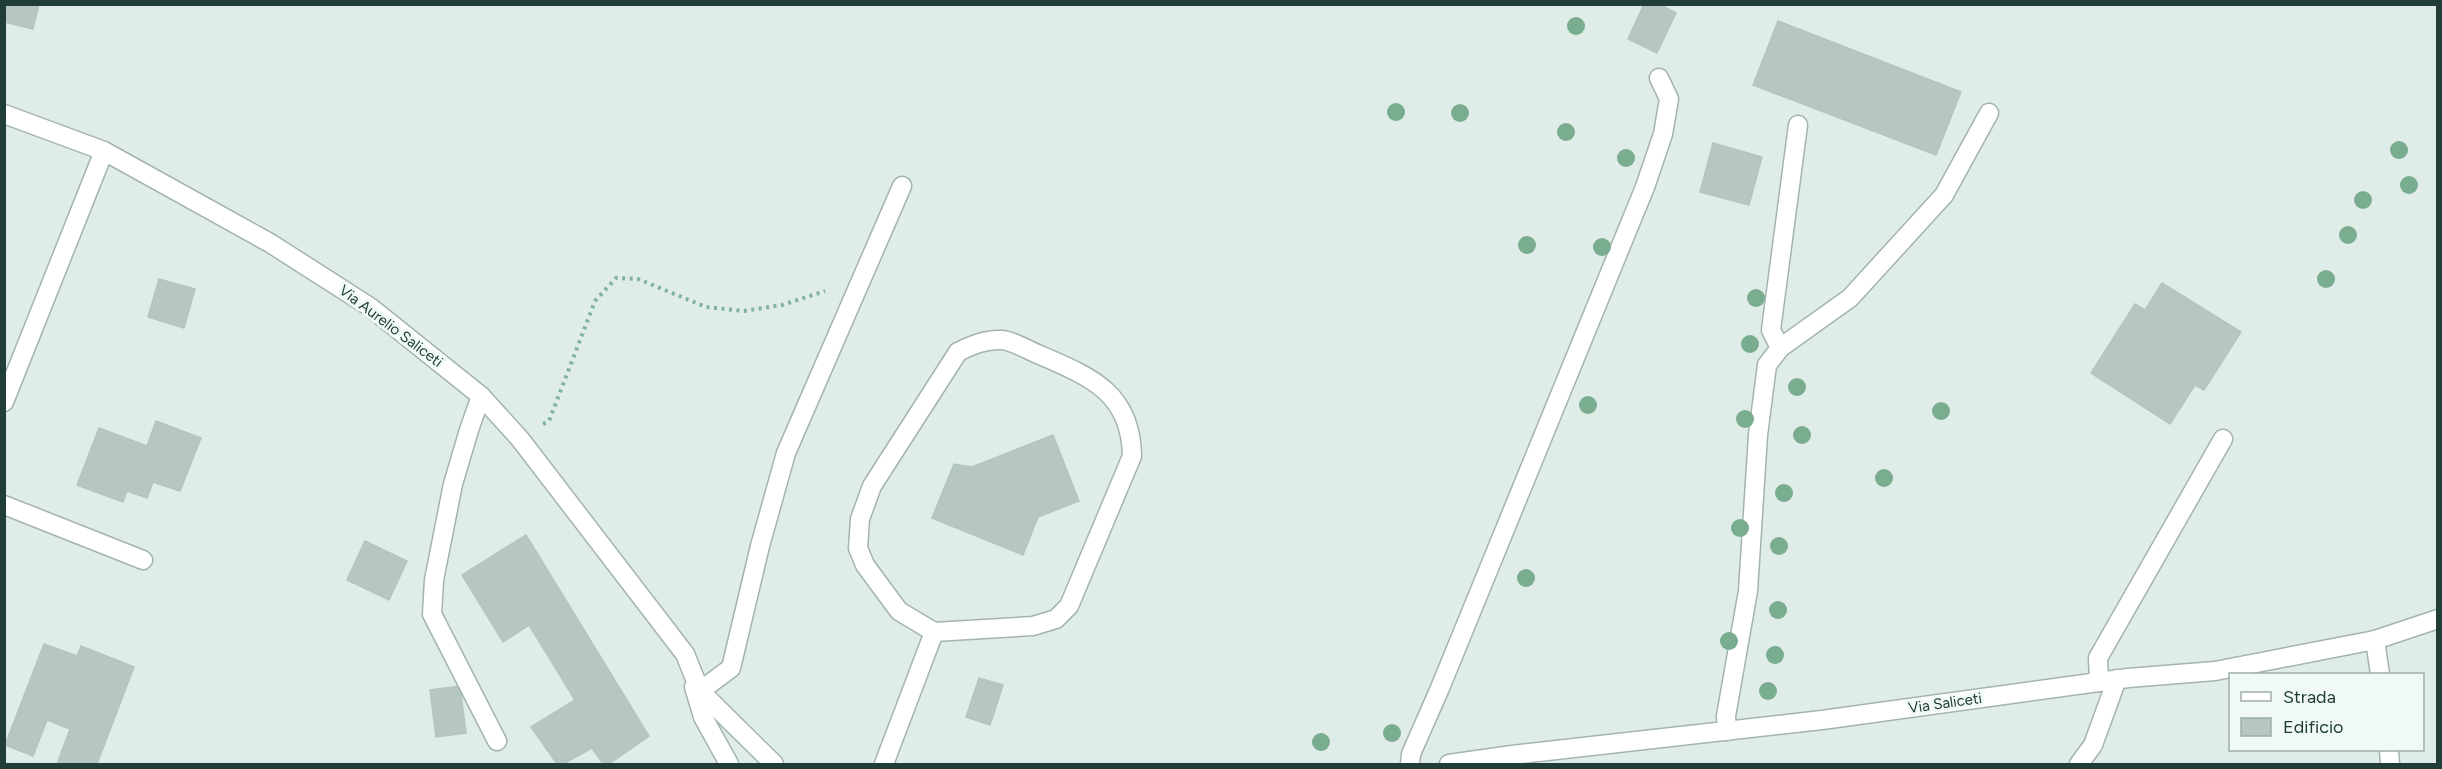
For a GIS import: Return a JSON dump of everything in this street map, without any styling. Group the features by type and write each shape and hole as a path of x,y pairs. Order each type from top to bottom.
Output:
{"street":[{"path":"1410,765 1411,754 1645,187 1663,134 1669,99 1659,78"},
{"path":"1727,731 1726,716 1749,591 1758,435 1767,365 1780,348 1850,298 1944,195 1989,113"},
{"name":"Via Aurelio Saliceti","path":"4,114 105,151 270,243 370,307 482,396 520,439 685,654"},
{"path":"1780,348 1771,330 1798,125"},
{"path":"4,402 105,151"},
{"path":"700,691 731,668 760,546 786,453 902,186"},
{"path":"1004,340 1077,371 1104,388 1121,408 1131,434 1132,456 1069,606 1056,619 1034,626 934,632 899,611 865,566 858,548 860,519 872,486 958,352 980,342 1004,340"},
{"path":"482,396 453,484 434,580 432,614 497,741"},
{"path":"2098,682 2098,658 2223,439"},
{"path":"4,505 143,560"},
{"name":"Via Saliceti","path":"1449,765 1512,755 1822,720 2118,679 2215,671 2375,640 2438,619"},
{"path":"884,765 934,632"},
{"path":"2375,640 2380,673"},
{"path":"685,654 700,691 774,765"},
{"path":"685,654 703,717 729,765"},
{"path":"2079,765 2093,745 2118,679"}],"path":[{"path":"520,439 549,421 596,300 616,278 638,279 706,307 744,311 782,305 830,290 855,295"}],"building":[{"path":"4,4 39,4 33,29 4,22"},
{"path":"1644,4 1659,4 1676,13 1657,53 1628,39"},
{"path":"1778,21 1961,92 1936,155 1753,85"},
{"path":"1713,143 1762,157 1749,205 1700,192"},
{"path":"159,279 195,289 184,328 148,317"},
{"path":"2162,283 2241,332 2204,390 2195,385 2170,424 2091,373 2135,304 2145,310"},
{"path":"156,421 201,438 180,491 153,482 147,498 127,491 123,502 77,485 99,428 147,446"},
{"path":"1053,435 1079,501 1038,517 1023,555 932,518 954,464 972,467"},
{"path":"526,535 649,736 609,764 603,764 592,748 563,764 557,764 531,727 575,700 529,625 503,642 462,575"},
{"path":"365,541 407,561 389,600 347,580"},
{"path":"44,644 77,656 81,646 134,667 97,764 57,764 70,729 47,720 33,756 5,745"},
{"path":"979,678 1003,685 990,725 966,717"},
{"path":"460,686 466,733 436,737 430,690"}]}
